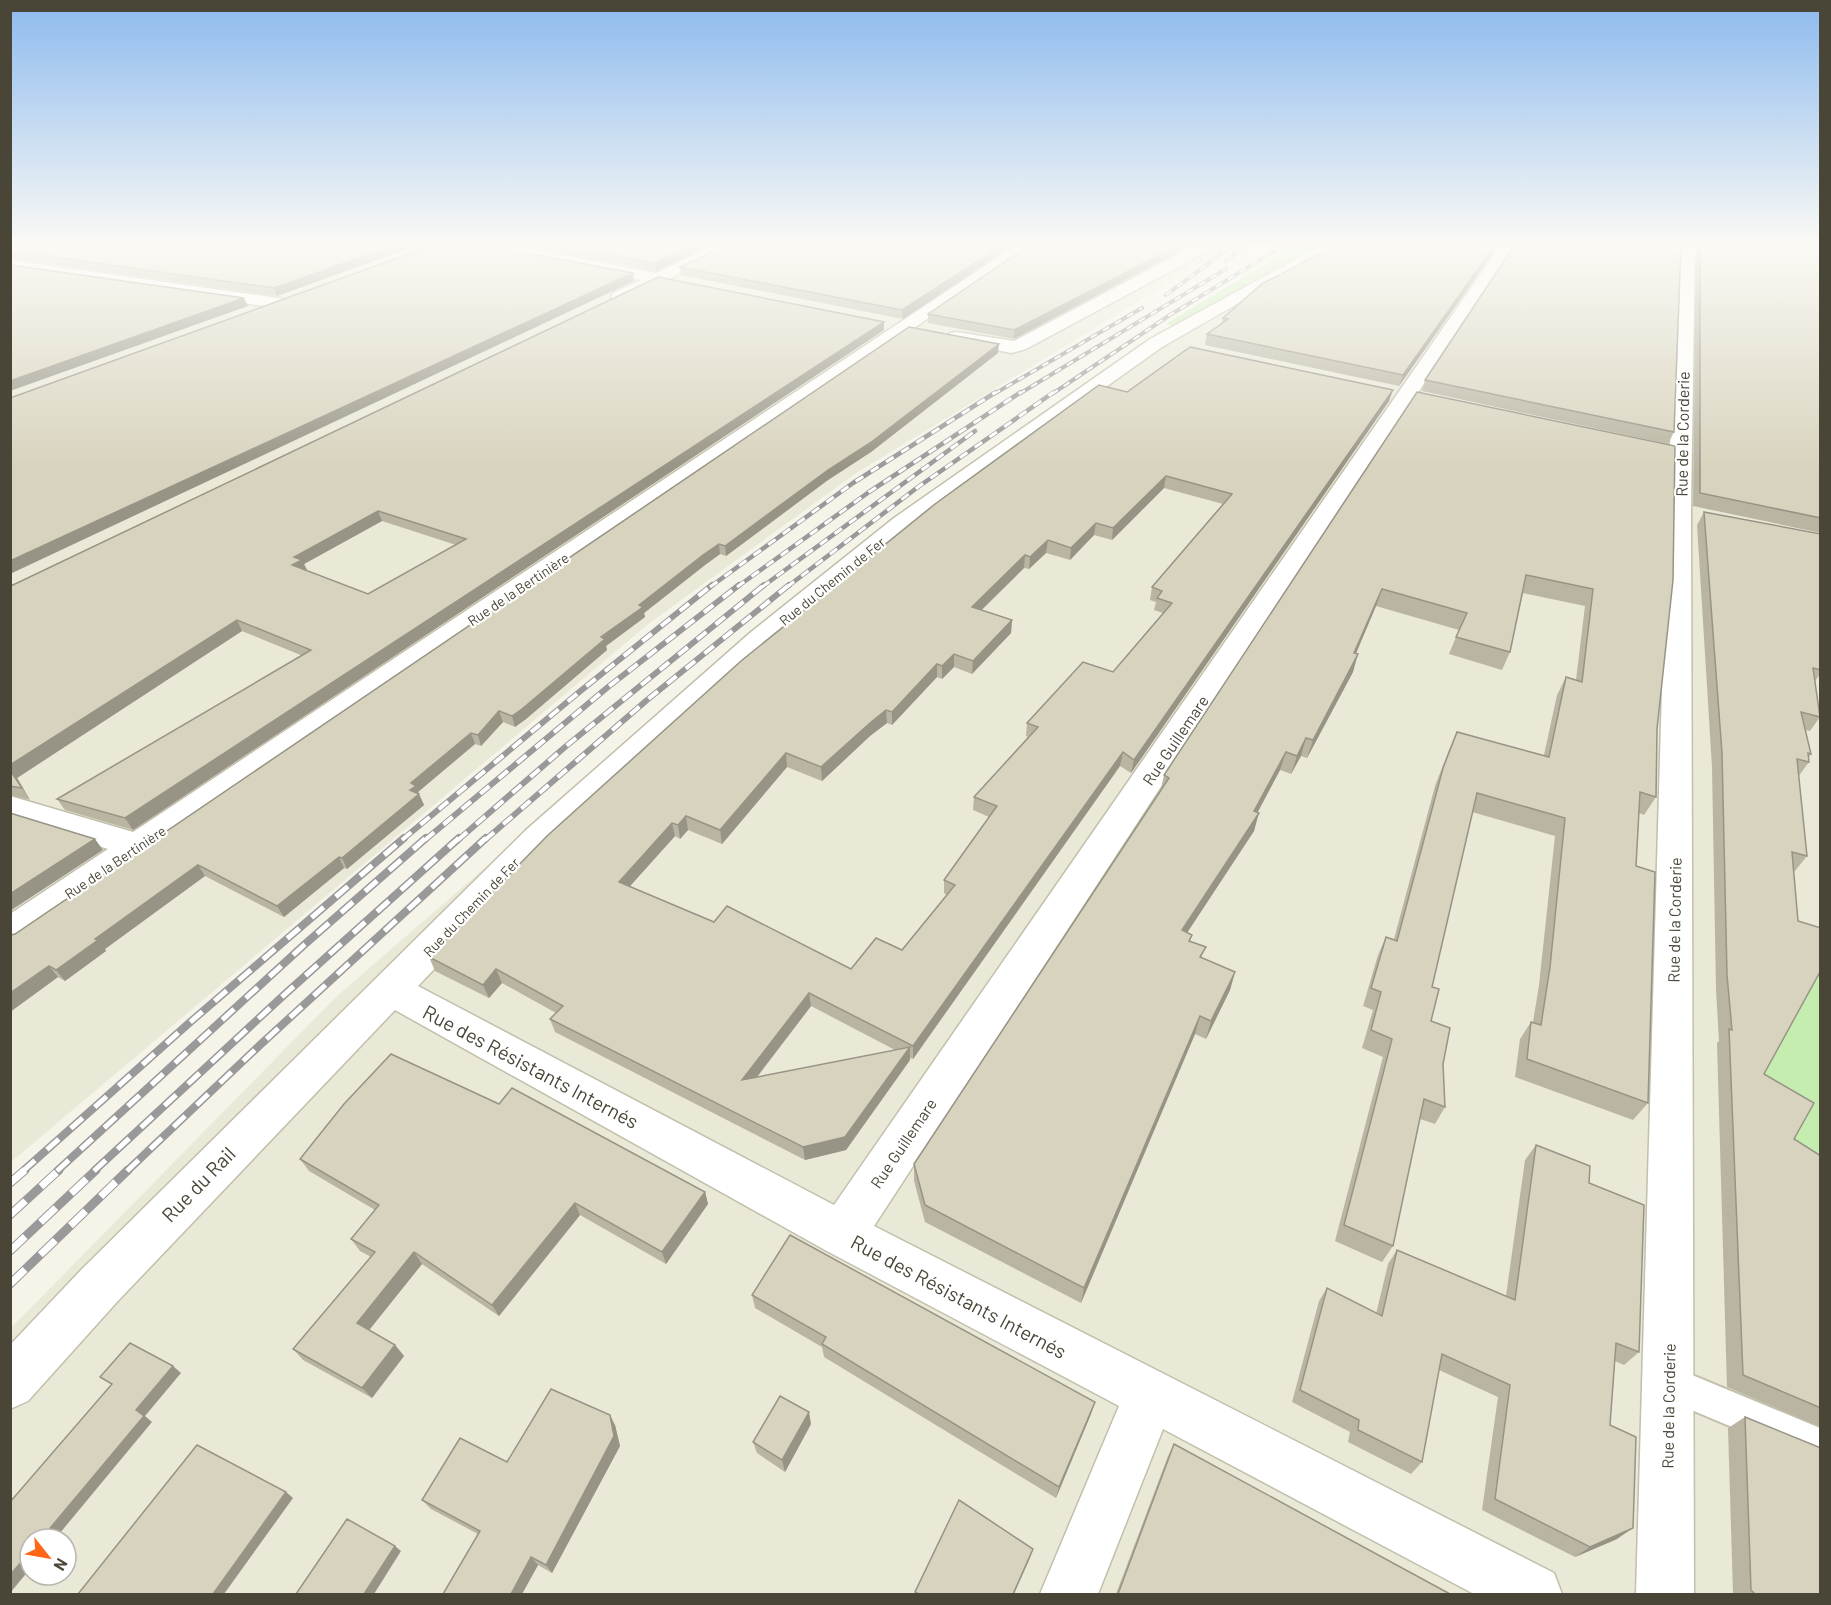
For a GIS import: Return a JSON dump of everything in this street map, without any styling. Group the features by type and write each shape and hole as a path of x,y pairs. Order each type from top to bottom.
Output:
{"street":[{"path":"878,321 1011,347 1020,345 1066,321"},
{"name":"Rue de la Bertinière","path":"10,933 913,321"},
{"name":"Rue du Chemin de Fer","path":"390,989 538,839 761,638 903,523 1025,434 1156,344 1197,321"},
{"name":"Rue Guillemare","path":"842,1234 1457,321"},
{"name":"Rue de la Corderie","path":"1665,1594 1689,515 1670,454 1681,321"},
{"path":"1156,344 1187,350"},
{"path":"10,807 137,846"},
{"name":"Rue des Résistants Internés","path":"390,989 842,1234 1533,1594"},
{"name":"Rue du Rail","path":"10,1383 99,1286 390,989"},
{"path":"1069,1594 1150,1395"}],"lane":[{"path":"1668,1383 1821,1446"}],"shaded area":[{"path":"11,321 1107,321 856,473 647,625 11,1162"},
{"path":"1184,321 1820,321 1820,1594 11,1594 11,1328 336,997 845,555 1023,428"}],"green space":[{"path":"1171,321 1184,321 1175,326 1166,324"},
{"path":"1820,961 1820,1179 1750,1089"}],"building":[{"path":"10,321 179,321 10,381"},
{"path":"224,321 529,321 10,561 10,398"},
{"path":"566,321 884,322 125,818 57,799 311,650 237,620 10,765 10,585","holes":["378,511 466,539 368,594 292,565 302,560 294,557"]},
{"path":"965,321 1032,321 1014,330"},
{"path":"1225,321 1441,321 1403,375 1207,334"},
{"path":"1464,321 1678,321 1674,432 1425,380"},
{"path":"1700,321 1821,321 1821,518 1700,493"},
{"path":"909,327 999,344 870,443 828,470 725,546 719,544 703,555 639,605 643,607 601,637 605,639 522,709 512,716 499,711 478,735 471,733 411,783 416,786 410,790 419,794 342,858 339,857 277,906 198,865 56,970 49,966 10,993 10,935 15,934"},
{"path":"1190,347 1393,390 1134,760 1123,752 913,1046 809,993 742,1080 910,1047 845,1137 803,1147 550,1019 563,1006 496,969 483,985 429,957 547,836 741,661 935,504 1099,385 1127,392","holes":["1166,476 1232,494 1152,587 1162,591 1157,598 1172,603 1113,672 1083,662 1027,723 1038,727 974,797 997,806 944,880 955,885 902,950 876,938 851,969 727,906 714,922 619,882 672,823 678,825 686,816 720,830 786,753 821,767 886,710 892,712 937,664 942,666 954,654 973,661 1012,620 972,607 1025,555 1030,557 1048,540 1071,548 1096,523 1113,528"]},
{"path":"1417,392 1675,446 1673,580 1657,729 1656,797 1640,792 1636,866 1655,872 1648,1103 1527,1059 1531,1022 1541,1025 1550,967 1565,818 1477,793 1432,987 1439,989 1431,1021 1450,1028 1443,1064 1445,1107 1424,1099 1393,1246 1344,1225 1392,1039 1371,1030 1381,992 1371,988 1386,937 1397,941 1443,768 1457,732 1549,757 1566,677 1582,682 1593,589 1526,575 1510,652 1456,637 1467,613 1382,589 1354,653 1358,654 1313,740 1306,738 1297,756 1286,752 1254,811 1259,813 1182,930 1192,935 1189,941 1206,947 1200,957 1235,972 1211,1021 1200,1016 1084,1288 925,1205 914,1164 1169,778 1164,775"},
{"path":"1704,512 1821,534 1821,670 1813,668 1820,717 1801,712 1811,754 1808,753 1809,762 1797,759 1807,856 1792,852 1798,921 1821,928 1821,970 1764,1074 1814,1103 1794,1139 1821,1156 1821,1408 1743,1375 1729,1029 1732,1030 1727,975 1722,753"},
{"path":"10,770 22,788 10,786"},
{"path":"10,813 95,839 10,894"},
{"path":"391,1054 499,1104 512,1088 705,1192 662,1252 575,1203 492,1305 414,1252 357,1323 395,1345 362,1388 293,1349 375,1252 351,1239 379,1205 300,1159 344,1104"},
{"path":"1536,1145 1590,1166 1589,1183 1644,1205 1639,1352 1616,1343 1610,1425 1636,1437 1633,1528 1590,1547 1495,1499 1510,1385 1442,1354 1422,1462 1358,1430 1359,1420 1300,1390 1327,1288 1382,1316 1397,1250 1515,1300"},
{"path":"790,1235 1095,1402 1059,1487 822,1344 826,1337 752,1295"},
{"path":"130,1343 173,1366 136,1410 144,1416 51,1527 18,1527 18,1566 10,1575 10,1502 112,1384 100,1377"},
{"path":"551,1389 610,1415 614,1436 546,1565 531,1557 511,1594 443,1594 480,1531 422,1500 460,1438 507,1462"},
{"path":"780,1396 809,1412 782,1460 753,1442"},
{"path":"1745,1417 1821,1448 1821,1594 1755,1594 1751,1590"},
{"path":"1174,1444 1450,1594 1118,1594"},
{"path":"197,1445 286,1492 213,1594 78,1594"},
{"path":"959,1500 1033,1549 1013,1594 919,1594 915,1592"},
{"path":"347,1519 395,1546 364,1594 296,1594"}],"railway":[{"path":"994,394 1120,321"},
{"path":"1019,394 1140,321"},
{"path":"1052,394 1161,321"},
{"path":"710,587 853,483 996,392"},
{"path":"737,587 869,492 1021,392"},
{"path":"787,587 918,487 1054,392"},
{"path":"762,587 975,431"},
{"path":"402,840 712,585"},
{"path":"425,840 608,687 739,585"},
{"path":"458,840 565,747 764,585"},
{"path":"485,840 647,700 789,585"},
{"path":"23,1171 188,1024 404,838"},
{"path":"57,1171 304,945 426,838"},
{"path":"94,1171 284,995 459,838"},
{"path":"127,1171 260,1045 486,838"},
{"path":"10,1183 25,1170"},
{"path":"10,1215 59,1170"},
{"path":"10,1251 96,1170"},
{"path":"10,1284 128,1170"}]}
